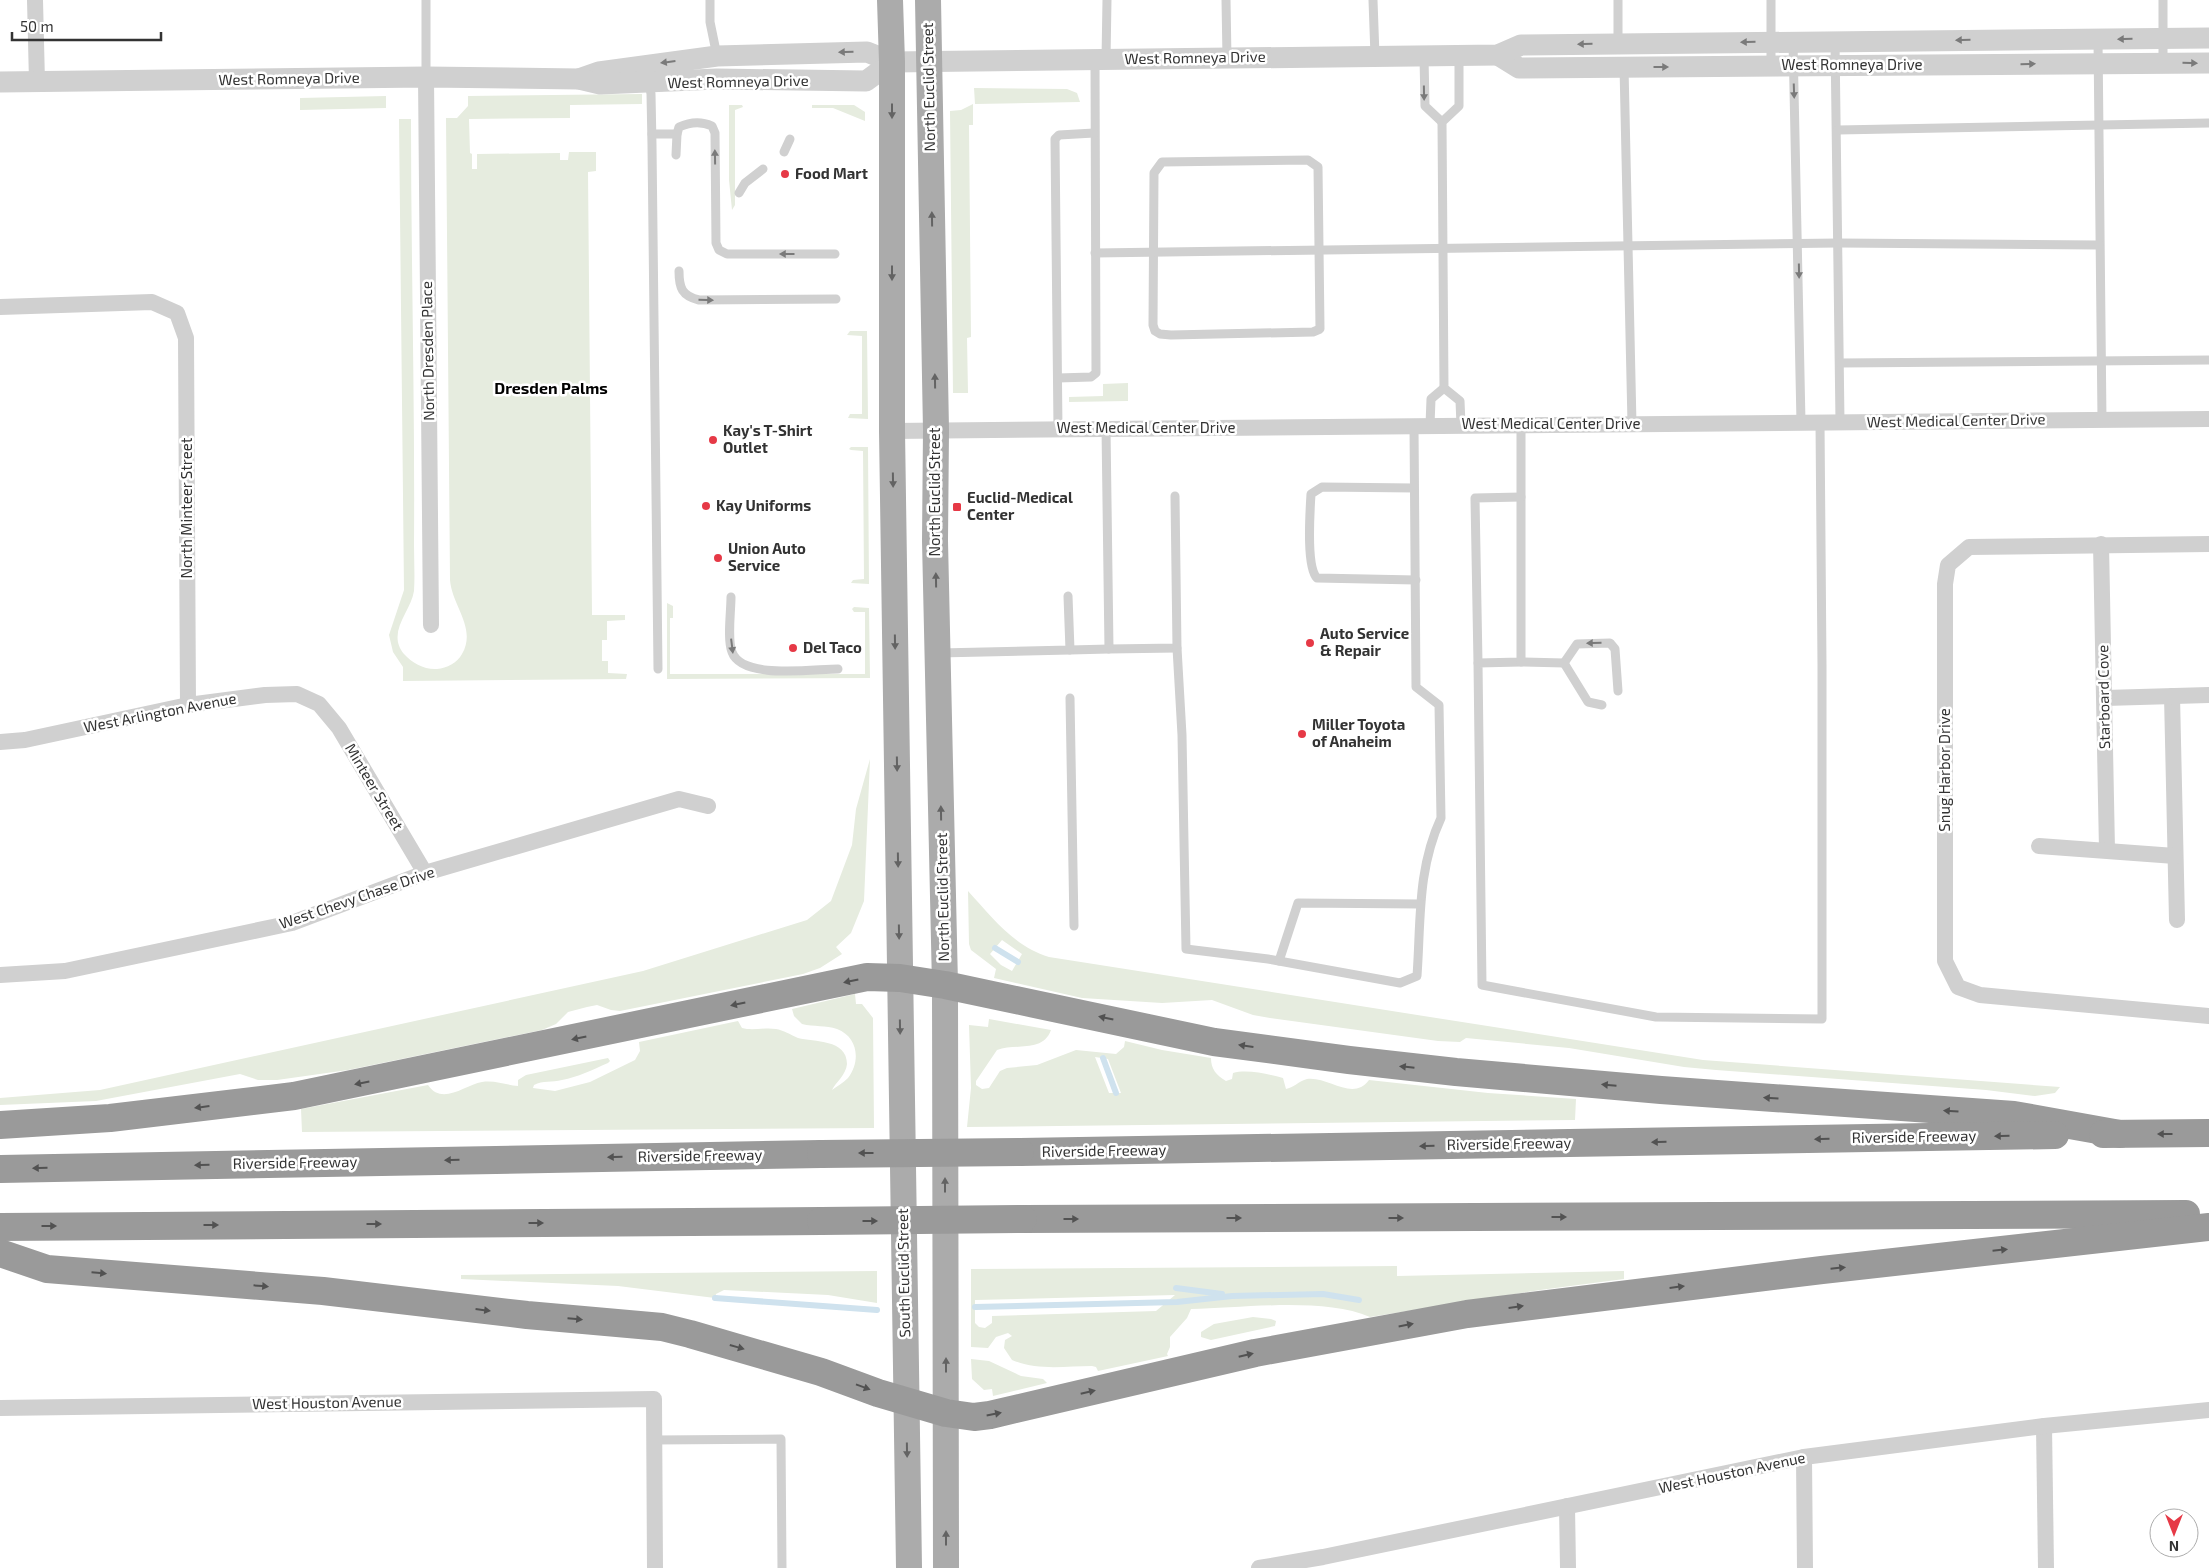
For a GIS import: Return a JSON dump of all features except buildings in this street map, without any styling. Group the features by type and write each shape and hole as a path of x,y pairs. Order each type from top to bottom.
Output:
{"highway":[{"path":"0,1125 110,1118 294,1096 867,977 900,978 945,984 1214,1042 1349,1060 1456,1072 1661,1090 2014,1115 2120,1134"},
{"name":"Riverside Freeway","path":"0,1169 821,1154 2209,1133"},
{"path":"0,1227 1023,1219 2209,1214"},
{"path":"0,1253 47,1268 323,1291 527,1315 662,1328 690,1334 821,1372 946,1414 974,1417 990,1415 1255,1353 1468,1314 1812,1271 2209,1227"}],"main road":[{"path":"890,0 892,62 892,431 900,978"},
{"name":"North Euclid Street","path":"928,0 936,430 935,541 945,984"},
{"name":"South Euclid Street","path":"900,978 909,1568"},
{"path":"945,984 946,1568"}],"street":[{"path":"36,0 37,82"},
{"name":"West Romneya Drive","path":"579,79 599,72 717,68 867,52 892,62 1100,60 1498,55 1521,45 2209,38"},
{"name":"West Romneya Drive","path":"1498,55 1519,68 2209,63"},
{"name":"West Romneya Drive","path":"0,82 426,77 579,79 600,84 649,82 717,68 866,81 892,62"},
{"name":"North Dresden Place","path":"426,77 431,625"},
{"name":"North Minteer Street","path":"0,307 152,302 177,313 186,338 188,705"},
{"name":"West Medical Center Drive","path":"892,431 2209,419"},
{"name":"Starboard Cove","path":"2101,544 2107,850"},
{"name":"Snug Harbor Drive","path":"2209,544 1969,547 1948,565 1945,584 1945,961 1958,987 1980,995 2209,1016"},
{"name":"West Arlington Avenue","path":"0,742 25,740 188,705 265,695 297,694 319,704"},
{"path":"2105,698 2209,695"},
{"path":"2172,696 2177,920"},
{"name":"Minteer Street","path":"319,704 339,728 425,873"},
{"name":"West Chevy Chase Drive","path":"0,975 65,971 292,923 425,873 679,799 708,806"},
{"path":"2039,846 2175,856"},
{"name":"West Houston Avenue","path":"0,1408 654,1399 654,1440"},
{"name":"West Houston Avenue","path":"1259,1568 1323,1563 1567,1506 1804,1457 2044,1426 2209,1410"},
{"path":"2044,1426 2046,1568"},
{"path":"654,1440 655,1568"},
{"path":"1804,1457 1805,1568"},
{"path":"1567,1506 1568,1568"}],"lane":[{"path":"426,0 426,77"},
{"path":"710,0 710,22 717,68"},
{"path":"1058,378 1091,377 1096,373 1094,133 1107,0"},
{"path":"1226,0 1227,58"},
{"path":"1373,0 1375,56"},
{"path":"1618,0 1618,44"},
{"path":"1771,0 1782,42 1794,66 1802,422"},
{"path":"2163,0 2163,62"},
{"path":"2098,39 2102,420"},
{"path":"1835,41 1838,130 1840,422"},
{"path":"1772,66 1782,42"},
{"path":"1424,56 1425,106 1442,122 1444,388"},
{"path":"1442,122 1459,106 1459,56"},
{"path":"1624,67 1632,424"},
{"path":"649,82 652,134 658,669"},
{"path":"676,155 679,127 687,123 705,123 712,126 715,133 716,243 719,250 727,254 835,254"},
{"path":"1838,130 2209,123"},
{"path":"1058,429 1056,140 1059,135 1094,133"},
{"path":"652,134 677,134"},
{"path":"784,152 790,139"},
{"path":"1308,160 1318,168 1321,322 1318,331 1160,334 1155,331 1153,325 1154,252 1154,173 1162,162 1308,160"},
{"path":"739,193 745,183 763,169"},
{"path":"1095,253 1838,243 2099,245"},
{"path":"679,271 679,284 682,293 690,298 699,300 836,299"},
{"path":"1840,363 2209,360"},
{"path":"1444,388 1460,401 1461,425"},
{"path":"1175,496 1177,648 1182,735 1186,949 1279,961 1400,982 1418,976 1421,884 1433,835 1440,818 1439,705 1416,687 1414,488 1422,426 1431,399 1444,388"},
{"path":"1521,497 1476,498 1482,984 1656,1017 1822,1019 1820,422"},
{"path":"1521,425 1521,662"},
{"path":"1106,428 1109,649"},
{"path":"1414,488 1322,487 1311,494 1311,568 1317,578 1416,580"},
{"path":"1068,596 1070,650"},
{"path":"731,597 731,648 736,660 747,667 762,670 838,669"},
{"path":"1564,663 1577,644 1610,643 1615,649 1618,691"},
{"path":"938,653 1177,648"},
{"path":"1478,663 1564,663"},
{"path":"1564,663 1588,702 1602,705"},
{"path":"1070,698 1074,926"},
{"path":"1279,961 1298,904 1420,904"},
{"path":"654,1440 781,1439 782,1568"}],"shaded area":[{"path":"974,88 1067,89 1077,93 1080,102 975,104"},
{"path":"642,94 642,104 570,105 570,118 469,119 472,169 477,169 477,154 560,153 560,160 568,160 569,152 596,152 596,171 588,172 592,615 625,615 625,620 607,621 607,640 602,640 602,661 608,661 608,673 627,674 626,679 403,681 403,667 393,652 389,635 404,590 399,119 411,119 414,591 398,630 398,638 399,646 411,660 423,667 437,669 444,668 460,657 466,644 467,635 450,580 446,118 457,118 468,106 468,96"},
{"path":"386,96 386,108 300,110 300,98"},
{"path":"973,104 973,125 969,125 971,337 967,338 968,393 953,393 950,111 961,110"},
{"path":"729,105 742,105 743,107 735,110 735,205 732,210 729,180"},
{"path":"812,105 854,105 865,112 865,121 833,108 812,108"},
{"path":"850,331 867,331 868,419 848,418 850,414 862,414 862,336 847,335"},
{"path":"1128,383 1128,401 1069,402 1069,397 1103,396 1103,384"},
{"path":"851,447 868,447 869,584 851,583 853,580 864,579 863,451 851,450 849,449"},
{"path":"667,603 673,606 673,618 670,618 670,674 865,674 865,612 854,612 852,609 854,607 869,608 870,678 667,679"},
{"path":"870,759 864,901 851,933 836,947 842,954 820,968 803,974 620,1011 597,1005 587,1007 568,1012 556,1024 542,1030 348,1070 277,1080 258,1080 240,1074 96,1101 0,1105 0,1098 100,1090 643,971 807,920 831,901 852,845 856,809"},
{"path":"968,891 1004,930 1025,946 1049,957 1703,1060 2060,1087 2055,1093 2035,1096 1986,1090 1716,1070 1684,1067 1569,1048 1466,1038 1460,1042 1438,1041 1270,1018 1253,1015 1212,1000 1162,1003 1082,998 994,978 996,969 971,950 969,944","holes":["1002,940 1022,954 1012,971 1001,965 990,954"]},
{"path":"855,994 856,1004 862,1004 873,1018 874,1128 302,1132 301,1109 428,1085 440,1094 454,1092 482,1082 496,1082 518,1086 518,1080 526,1075 608,1058 610,1061 568,1079 541,1083 534,1085 533,1088 555,1091 590,1082 635,1060 640,1051 639,1042 738,1021 742,1028 768,1028 784,1031 798,1038 829,1043 842,1050 846,1056 846,1068 832,1090 846,1080 852,1071 856,1057 853,1044 844,1033 837,1029 802,1024 794,1016 792,1009"},
{"path":"989,1019 1051,1030 1042,1042 1035,1045 997,1050 976,1081 976,1085 982,1089 989,1088 1000,1071 1007,1068 1037,1065 1076,1050 1116,1054 1124,1047 1125,1041 1162,1050 1211,1058 1215,1071 1226,1081 1232,1079 1233,1073 1251,1072 1283,1078 1286,1089 1307,1079 1315,1079 1348,1089 1356,1089 1363,1086 1369,1080 1488,1093 1576,1099 1575,1120 967,1127 971,1088 969,1025 988,1027","holes":["1095,1057 1108,1059 1121,1093 1109,1093"]},
{"path":"1397,1266 1397,1276 1624,1271 1624,1279 1540,1290 1370,1317 1330,1307 1306,1305 1191,1309 1187,1318 1170,1337 1168,1356 1098,1371 1096,1367 1092,1366 1041,1367 1012,1360 1004,1348 1005,1340 1012,1336 1008,1333 996,1337 988,1348 971,1347 971,1269","holes":["1175,1295 1156,1311 992,1316 992,1323 985,1328 979,1327 975,1323 975,1300"]},
{"path":"877,1271 877,1303 828,1295 724,1290 716,1294 715,1298 618,1286 461,1279 461,1275"},
{"path":"1253,1317 1276,1321 1275,1326 1211,1340 1201,1337 1201,1332 1214,1324"},
{"path":"971,1359 989,1361 1021,1376 1043,1379 1047,1383 993,1396 992,1389 984,1390 972,1379"}],"waterway":[{"path":"995,948 1018,962"},
{"path":"1103,1058 1116,1093"},
{"path":"1176,1288 1222,1294"},
{"path":"975,1307 1177,1302 1232,1296 1323,1294 1359,1300"},
{"path":"715,1298 877,1310"}],"place":[{"name":"Food Mart","path":"785,174"},
{"name":"Kay's T-Shirt Outlet","path":"713,440"},
{"name":"Kay Uniforms","path":"706,506"},
{"name":"Euclid-Medical Center","path":"957,507"},
{"name":"Union Auto Service","path":"718,558"},
{"name":"Auto Service & Repair","path":"1310,643"},
{"name":"Del Taco","path":"793,648"},
{"name":"Miller Toyota of Anaheim","path":"1302,734"}],"district":[{"name":"Dresden Palms","path":"551,388"}]}
